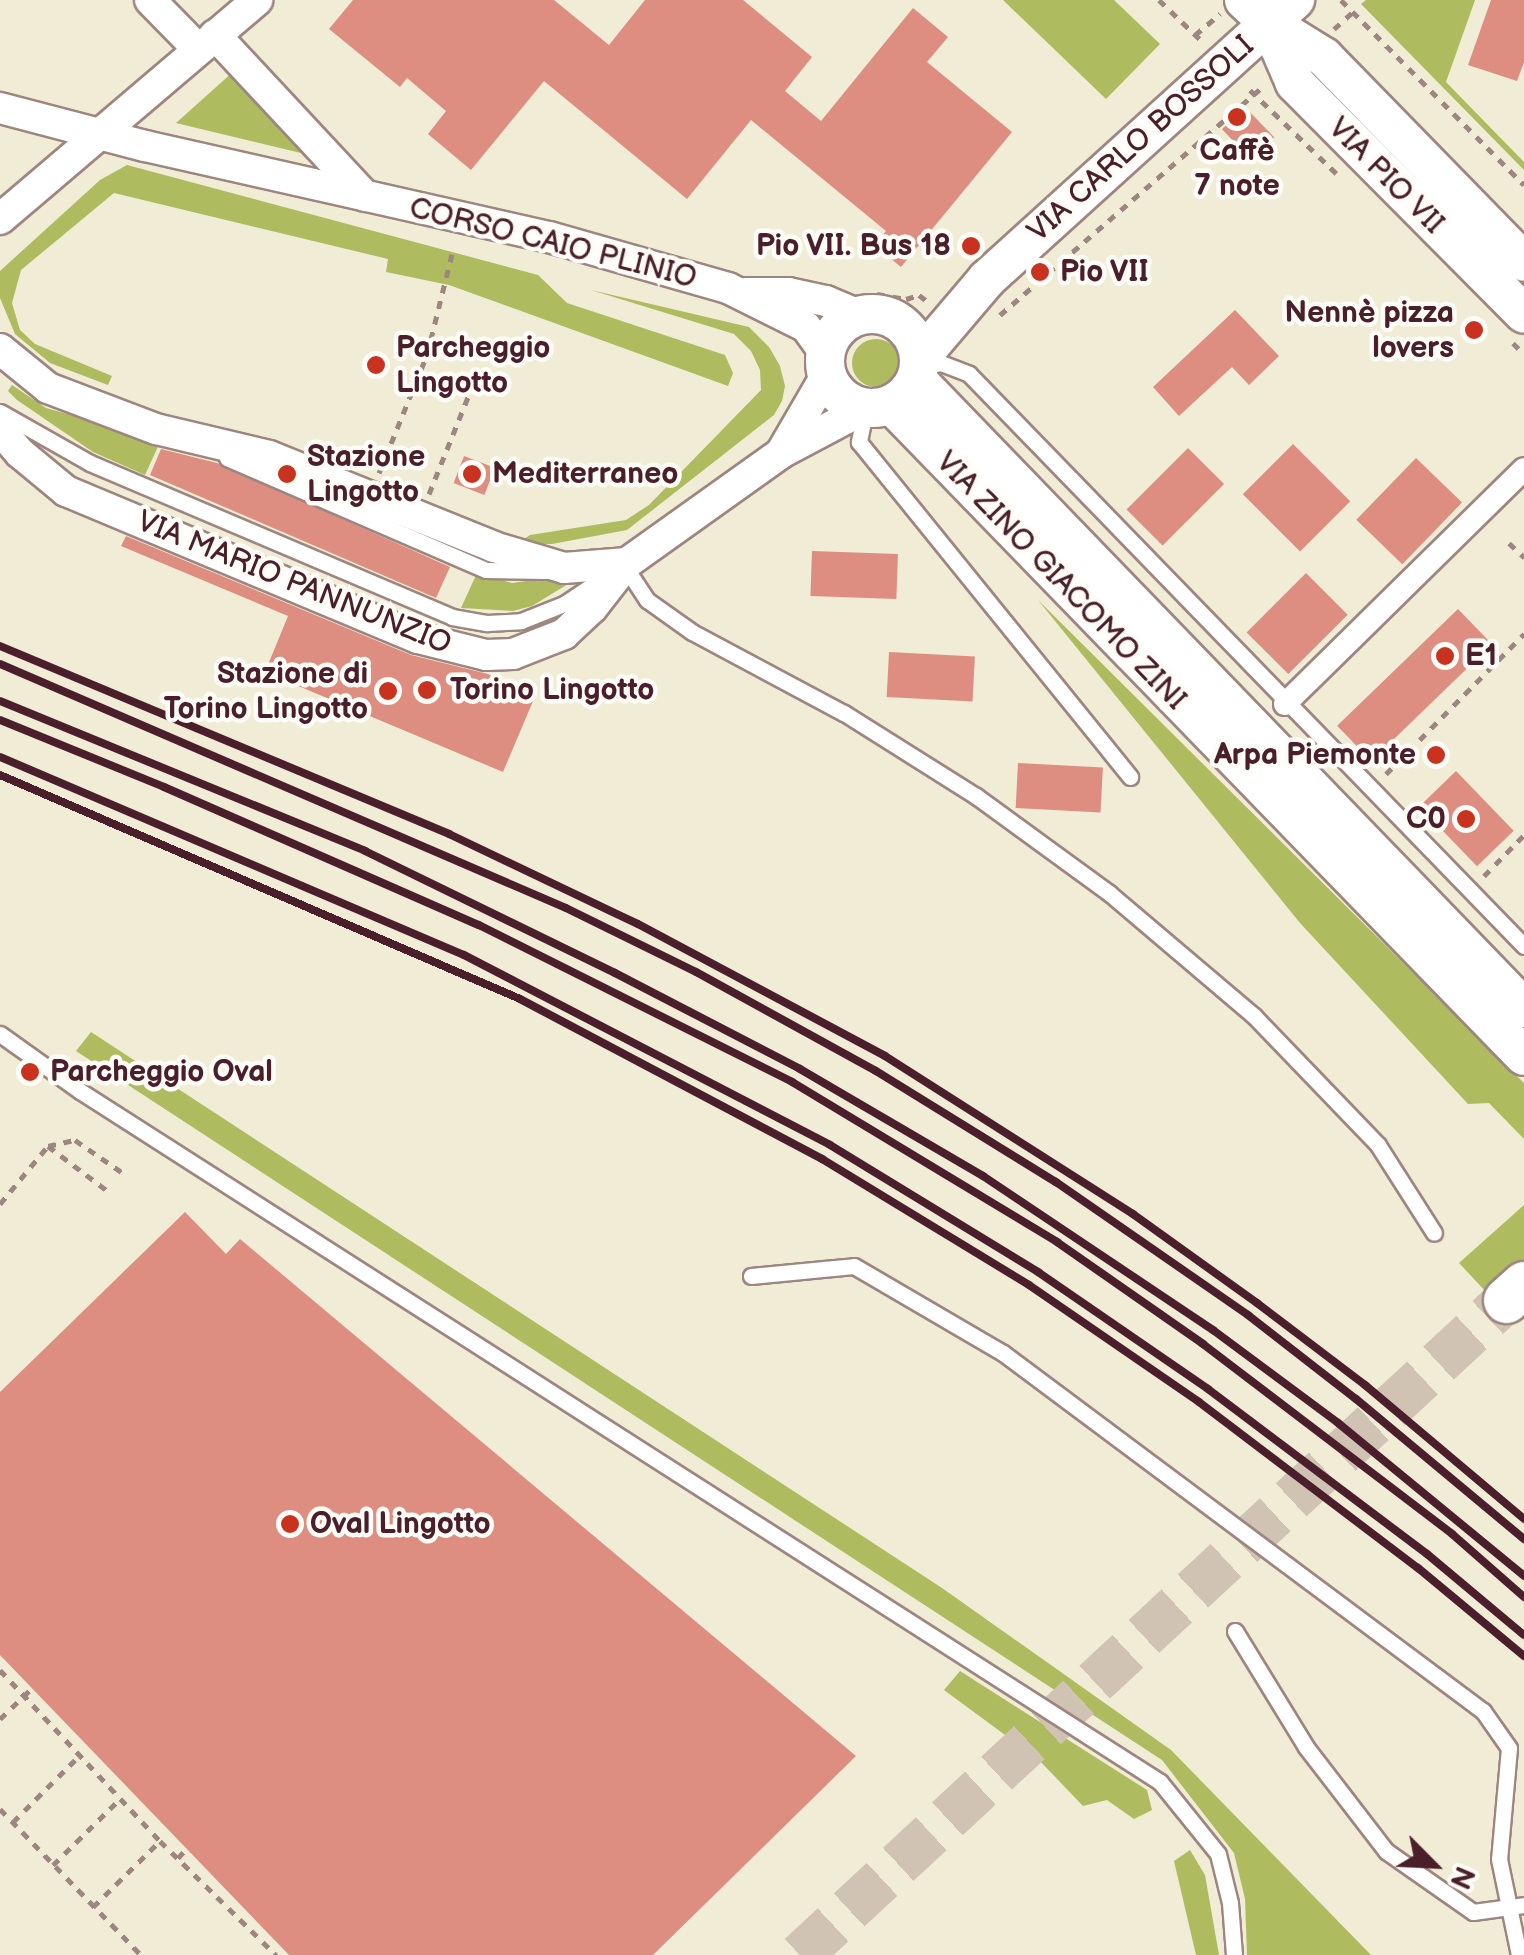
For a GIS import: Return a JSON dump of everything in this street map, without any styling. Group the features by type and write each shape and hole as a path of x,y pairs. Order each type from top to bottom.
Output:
{"street":[{"path":"150,0 207,42 365,196"},
{"path":"0,219 256,0"},
{"name":"VIA PIO VII","path":"1269,8 1324,57 1524,262"},
{"name":"VIA PIO VII","path":"1269,8 1295,83 1524,314"},
{"name":"VIA CARLO BOSSOLI","path":"626,563 781,452 903,384 988,279 1269,8"},
{"name":"CORSO CAIO PLINIO","path":"0,108 596,249 741,293 806,327 826,363"},
{"name":"VIA CARLO BOSSOLI","path":"902,324 932,314 988,279"},
{"name":"CORSO CAIO PLINIO","path":"741,293 788,293 826,301 859,316"},
{"path":"859,316 889,316 902,324 916,344 903,384 842,398 826,363 836,330 859,316"},
{"path":"0,349 48,388 156,428 269,456 494,547 564,568 626,563"},
{"name":"VIA CARLO BOSSOLI","path":"781,452 826,363"},
{"name":"VIA ZINO GIACOMO ZINI","path":"903,384 1524,1008"},
{"name":"VIA ZINO GIACOMO ZINI","path":"903,384 1524,1056"},
{"name":"VIA MARIO PANNUNZIO","path":"0,430 49,478 106,507 418,638 486,655 525,650 564,634 592,608 626,563"},
{"path":"1285,704 1524,470"}],"lane":[{"path":"1130,776 859,442 903,384 940,363 969,374 1285,704 1524,946"},
{"name":"VIA MARIO PANNUNZIO","path":"0,412 32,434 143,486 452,617 487,624 521,621 564,604 626,563"},
{"path":"156,428 486,570 522,574 564,568"},
{"name":"VIA MARIO PANNUNZIO","path":"106,507 143,486"},
{"path":"626,563 647,600 692,632 844,713 960,786 1109,893 1254,1016 1378,1145 1434,1233"},
{"path":"0,1034 80,1091 1160,1782 1218,1854 1230,1903 1234,1955"},
{"path":"752,1276 854,1266 1003,1353 1396,1643 1482,1711 1509,1748 1524,1759"},
{"path":"1235,1631 1306,1747 1386,1851 1473,1912 1516,1906"},
{"path":"1509,1748 1499,1860 1516,1906 1519,1955"}],"path":[{"path":"1160,0 1195,35"},
{"path":"1342,0 1524,185"},
{"path":"998,317 1252,92"},
{"path":"369,498 426,355 452,254"},
{"path":"1509,543 1524,558"},
{"path":"1377,783 1524,634"},
{"path":"1476,883 1524,836"},
{"path":"0,1204 48,1146 75,1140 123,1173"},
{"path":"48,1146 109,1192"},
{"path":"0,1670 160,1841 276,1955"},
{"path":"0,1719 32,1688"},
{"path":"13,1822 81,1754"},
{"path":"53,1865 121,1798"},
{"path":"0,1810 142,1955"},
{"path":"93,1907 160,1841"},
{"path":"178,1858 188,1848"}],"green space":[{"path":"1003,0 1114,0 1160,44 1106,99"},
{"path":"1366,0 1475,0 1446,82 1524,162 1524,170 1361,4"},
{"path":"234,71 309,155 176,123"},
{"path":"127,165 538,275 567,303 725,355 733,373 728,386 449,285 386,272 388,259 114,193 21,270 12,303 20,330 35,344 112,376 108,385 50,363 15,334 0,298 0,271 100,180"},
{"path":"591,290 749,327 769,347 780,366 785,386 782,401 774,415 627,530 552,544 517,544 530,535 626,520 649,505 761,390 760,370 751,351 734,334"},
{"path":"876,339 893,346 900,363 893,380 876,387 859,380 852,363 859,346"},
{"path":"12,385 46,408 161,440 145,475 93,452 17,400 8,391"},
{"path":"477,573 512,583 569,575 573,581 532,606 513,611 461,608"},
{"path":"1038,600 1524,1083 1524,1139 1489,1103 1468,1104 1300,923"},
{"path":"91,1032 942,1588 1171,1750 1371,1955 1247,1955 1245,1899 1234,1853 1162,1760 76,1051"},
{"path":"1524,1205 1524,1259 1488,1294 1459,1263"},
{"path":"960,1671 1147,1790 1152,1810 1134,1819 1107,1800 1083,1806 1039,1760 944,1690"},
{"path":"1190,1850 1205,1875 1219,1955 1196,1955 1174,1861"}],"building":[{"path":"353,0 554,0 609,45 645,0 743,0 812,57 785,91 821,121 913,8 948,37 927,62 1012,132 901,267 874,245 886,231 751,120 687,199 544,81 471,170 428,134 446,111 407,78 400,87 329,29"},
{"path":"1491,0 1524,0 1524,62 1517,81 1468,65"},
{"path":"1245,107 1274,137 1251,159 1222,129"},
{"path":"1235,310 1279,356 1249,385 1232,367 1179,416 1153,387"},
{"path":"1293,444 1350,501 1300,551 1243,494"},
{"path":"1188,448 1224,484 1163,546 1126,510"},
{"path":"161,449 217,463 450,567 436,598 150,475"},
{"path":"464,456 495,468 484,495 454,483"},
{"path":"1416,458 1462,502 1402,564 1356,520"},
{"name":"Stazione di Torino Lingotto","path":"126,536 411,655 488,674 536,694 503,772 265,672 288,616 121,546"},
{"path":"812,551 898,554 896,599 810,596"},
{"path":"1306,573 1348,615 1288,674 1247,632"},
{"path":"1458,609 1492,644 1371,761 1337,726"},
{"path":"889,652 975,657 973,701 887,697"},
{"path":"1018,763 1103,767 1101,812 1016,808"},
{"name":"C0","path":"1456,771 1514,831 1477,866 1419,806"},
{"name":"Oval Lingotto","path":"185,1212 226,1254 240,1239 856,1756 653,1955 289,1955 0,1655 0,1392"}],"tunnel":[{"path":"800,1955 1506,1300"}],"railway":[{"path":"0,646 449,834 638,924 885,1056 1133,1214 1257,1303 1365,1385 1524,1519"},
{"path":"0,664 566,908 696,972 876,1071 1056,1182 1248,1315 1524,1539"},
{"path":"0,701 365,851 800,1069 983,1176 1213,1330 1338,1423 1524,1576"},
{"path":"0,720 479,925 792,1082 1057,1242 1203,1344 1452,1534 1524,1597"},
{"path":"0,757 464,955 830,1145 1038,1272 1208,1389 1427,1554 1524,1635"},
{"path":"0,775 520,999 822,1159 1029,1285 1199,1402 1418,1568 1524,1656"}],"place":[{"name":"Caffè 7 note","path":"1237,117"},
{"name":"Pio VII. Bus 18","path":"971,246"},
{"name":"Pio VII","path":"1040,272"},
{"name":"Nennè pizza lovers","path":"1474,330"},
{"name":"Parcheggio Lingotto","path":"376,365"},
{"name":"Stazione Lingotto","path":"287,474"},
{"name":"Mediterraneo","path":"472,474"},
{"name":"E1","path":"1445,656"},
{"name":"Torino Lingotto","path":"427,690"},
{"name":"Stazione di Torino Lingotto","path":"388,691"},
{"name":"Arpa Piemonte","path":"1436,755"},
{"name":"C0","path":"1466,819"},
{"name":"Parcheggio Oval","path":"30,1072"},
{"name":"Oval Lingotto","path":"290,1524"}]}
